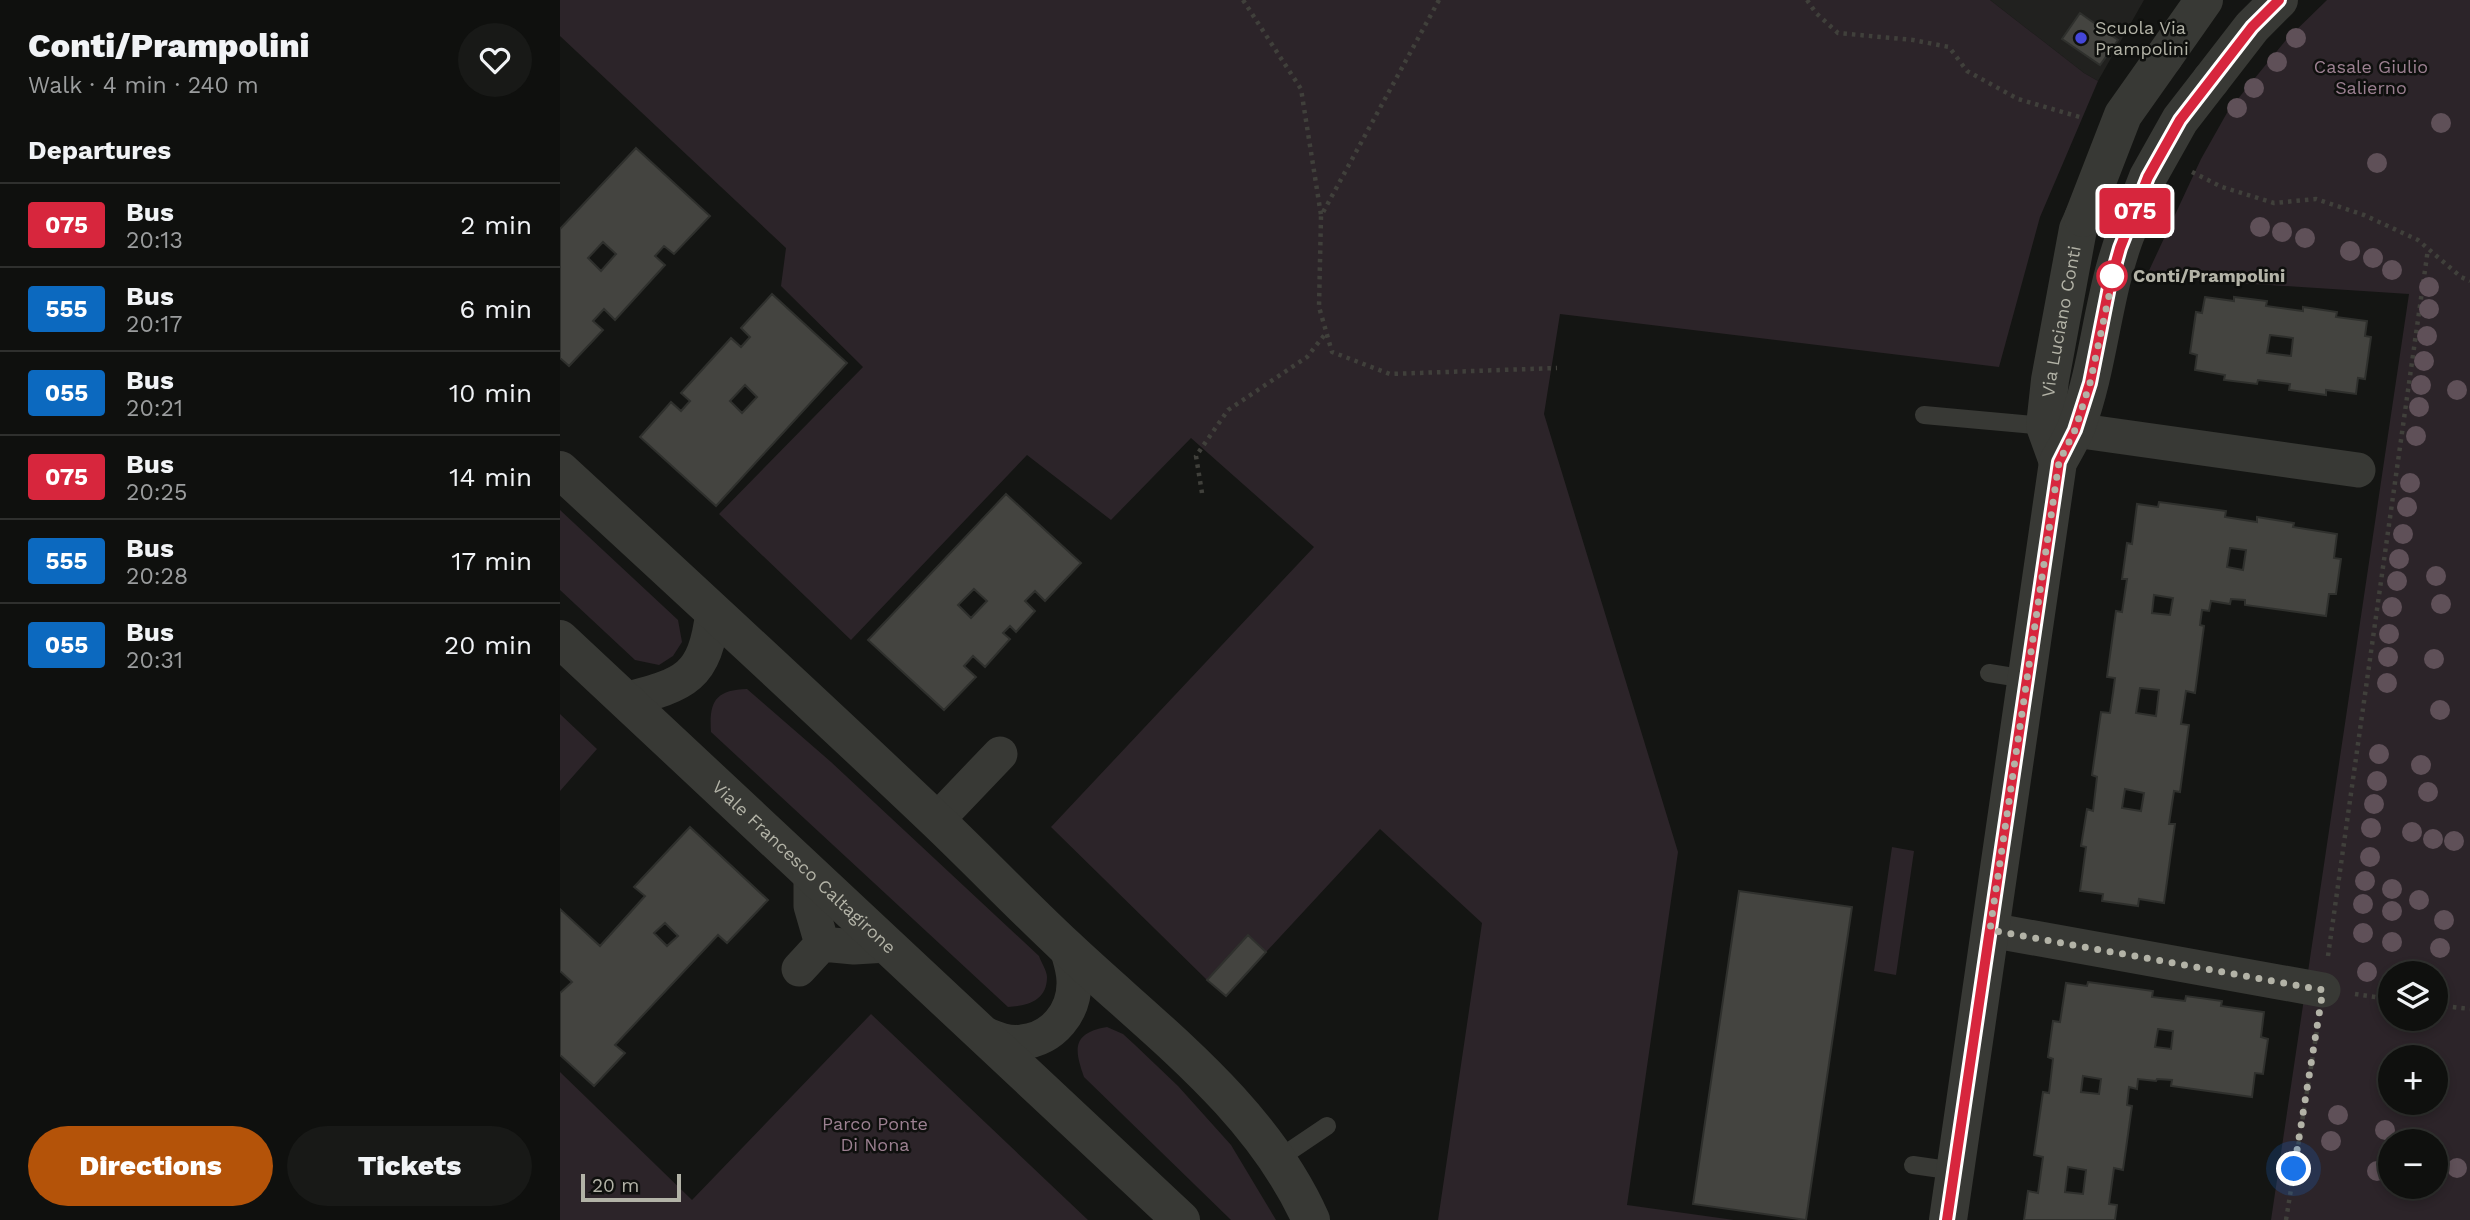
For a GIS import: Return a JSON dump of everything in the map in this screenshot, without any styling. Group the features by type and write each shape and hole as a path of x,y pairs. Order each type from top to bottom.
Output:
{"street":[{"name":"Via Luciano Conti","path":"1948,1220 2059,439 2050,380 2078,229 2123,116 2204,0"},
{"name":"Via Luciano Conti","path":"2059,439 2090,383 2109,287 2148,177 2180,120 2252,27 2279,0"},
{"path":"2059,439 2358,470"},
{"path":"560,470 1194,1065 1242,1115 1278,1159 1293,1182 1311,1220"},
{"path":"625,700 671,687 688,677 701,662 705,652 713,611"},
{"name":"Viale Francesco Caltagirone","path":"560,639 1181,1220"},
{"path":"936,821 1000,754"},
{"path":"811,874 811,956 854,947 887,945"},
{"path":"1990,930 2323,990"},
{"name":"Viale Francesco Caltagirone","path":"984,1034 1003,1041 1021,1042 1038,1038 1053,1030 1068,1011 1074,990 1073,968 1067,948"}],"lane":[{"path":"1924,415 2059,439"},
{"path":"1989,673 2026,679"},
{"path":"1278,1159 1327,1126"},
{"path":"1913,1165 1955,1171"}],"path":[{"path":"1243,0 1301,89 1321,216 1319,307 1332,352 1390,374 1557,368"},
{"path":"1321,216 1439,0"},
{"path":"2286,1220 2323,990 2428,249"},
{"path":"1202,493 1196,456 1228,410 1307,357 1326,332"},
{"path":"2448,1006 2470,1009"}],"shaded area":[{"name":"Scuola Via Prampolini","path":"1990,0 2144,0 2098,81"}],"green space":[{"path":"560,0 1990,0 2098,81 2040,217 1999,367 1560,314 1544,414 1678,852 1627,1205 1734,1220 1438,1220 1482,923 1380,829 1266,952 1248,935 1207,980 1051,827 1314,547 1191,438 1111,520 1027,455 851,640 719,514 863,367 781,286 786,248 560,36"},
{"name":"Casale Giulio Salierno","path":"2327,0 2470,0 2470,1220 2271,1220 2409,294 2146,277 2201,159 2228,111 2286,40"},
{"path":"560,510 678,620 682,642 673,656 659,665 635,660 560,590"},
{"path":"747,689 831,762 1039,956 1047,977 1044,992 1040,997 1029,1003 1008,1007 711,732 711,713 716,700 728,692"},
{"path":"560,714 597,749 560,791"},
{"path":"1892,847 1914,851 1896,975 1874,971"},
{"name":"Parco Ponte Di Nona","path":"871,1014 1088,1220 560,1220 560,1072 692,1200"},
{"path":"1107,1027 1123,1034 1135,1045 1178,1086 1231,1145 1276,1220 1231,1220 1084,1077 1078,1058 1079,1044 1087,1033"}],"building":[{"path":"2080,13 2118,40 2100,65 2062,39"},
{"path":"636,148 710,216 674,254 664,246 655,256 665,265 615,320 604,309 593,321 603,330 569,366 560,358 560,229","holes":["603,242 616,254 601,271 588,258"]},
{"path":"772,294 847,363 716,506 640,437 671,402 681,411 690,401 681,393 731,338 741,347 750,337 741,328","holes":["745,385 757,397 742,413 730,401"]},
{"path":"2205,297 2234,301 2234,297 2267,301 2266,306 2303,311 2303,307 2337,312 2336,317 2367,321 2365,336 2371,337 2365,379 2358,378 2356,394 2326,390 2326,395 2289,390 2290,384 2224,380 2225,375 2195,370 2197,355 2190,353 2196,312 2202,313","holes":["2270,335 2293,338 2291,356 2267,353"]},
{"path":"1006,494 1081,563 1045,601 1035,591 1025,601 1035,611 1016,632 1010,626 1003,633 1010,639 985,667 973,656 964,666 976,677 944,710 868,640","holes":["974,589 987,601 971,618 958,605"]},
{"path":"2159,502 2226,511 2225,517 2257,522 2257,517 2294,523 2293,527 2337,534 2334,558 2341,559 2336,594 2329,594 2326,616 2245,605 2245,600 2231,599 2230,604 2211,601 2209,611 2202,610 2200,625 2204,626 2195,693 2186,691 2181,724 2189,725 2180,792 2174,791 2169,824 2175,824 2164,903 2139,899 2138,906 2102,901 2103,894 2080,891 2086,847 2081,846 2087,809 2093,811 2097,777 2092,775 2101,712 2110,713 2115,678 2107,677 2116,611 2122,612 2127,579 2122,579 2127,543 2132,544 2137,504 2158,507","holes":["2230,548 2246,550 2243,570 2227,567","2154,595 2173,598 2170,615 2152,613","2140,688 2159,690 2156,716 2136,713","2125,789 2144,793 2141,811 2122,808"]},
{"path":"690,827 768,900 727,943 718,935 615,1045 625,1053 594,1086 560,1055 560,993 572,982 560,971 560,909 600,946 645,896 634,887","holes":["665,923 678,936 667,946 654,933"]},
{"path":"1739,891 1852,907 1806,1220 1693,1204"},
{"path":"1248,935 1266,952 1226,996 1207,980"},
{"path":"2088,982 2153,991 2152,997 2185,1001 2186,996 2222,1001 2221,1006 2264,1012 2261,1037 2268,1039 2263,1074 2255,1073 2252,1097 2171,1086 2172,1080 2138,1079 2137,1089 2129,1087 2127,1105 2132,1106 2123,1170 2114,1168 2109,1204 2117,1205 2115,1220 2024,1220 2028,1191 2038,1193 2043,1157 2034,1155 2043,1092 2049,1093 2053,1059 2048,1057 2053,1021 2060,1022 2066,983 2087,986","holes":["2158,1029 2173,1031 2171,1049 2155,1047","2083,1076 2101,1079 2099,1094 2081,1092","2068,1167 2086,1170 2083,1194 2065,1192"]}],"bus line":[{"name":"075","path":"1947,1220 2059,462 2075,430 2090,383 2109,287 2120,248 2148,177 2180,120 2252,27 2279,0"}],"place":[{"name":"Scuola Via Prampolini","path":"2081,38"},
{"name":"Conti/Prampolini","path":"2112,276"}],"route":[{"path":"2112,276 2115,268 2090,383 2075,430 2059,462 1990,930 2323,990 2294,1169"}]}
